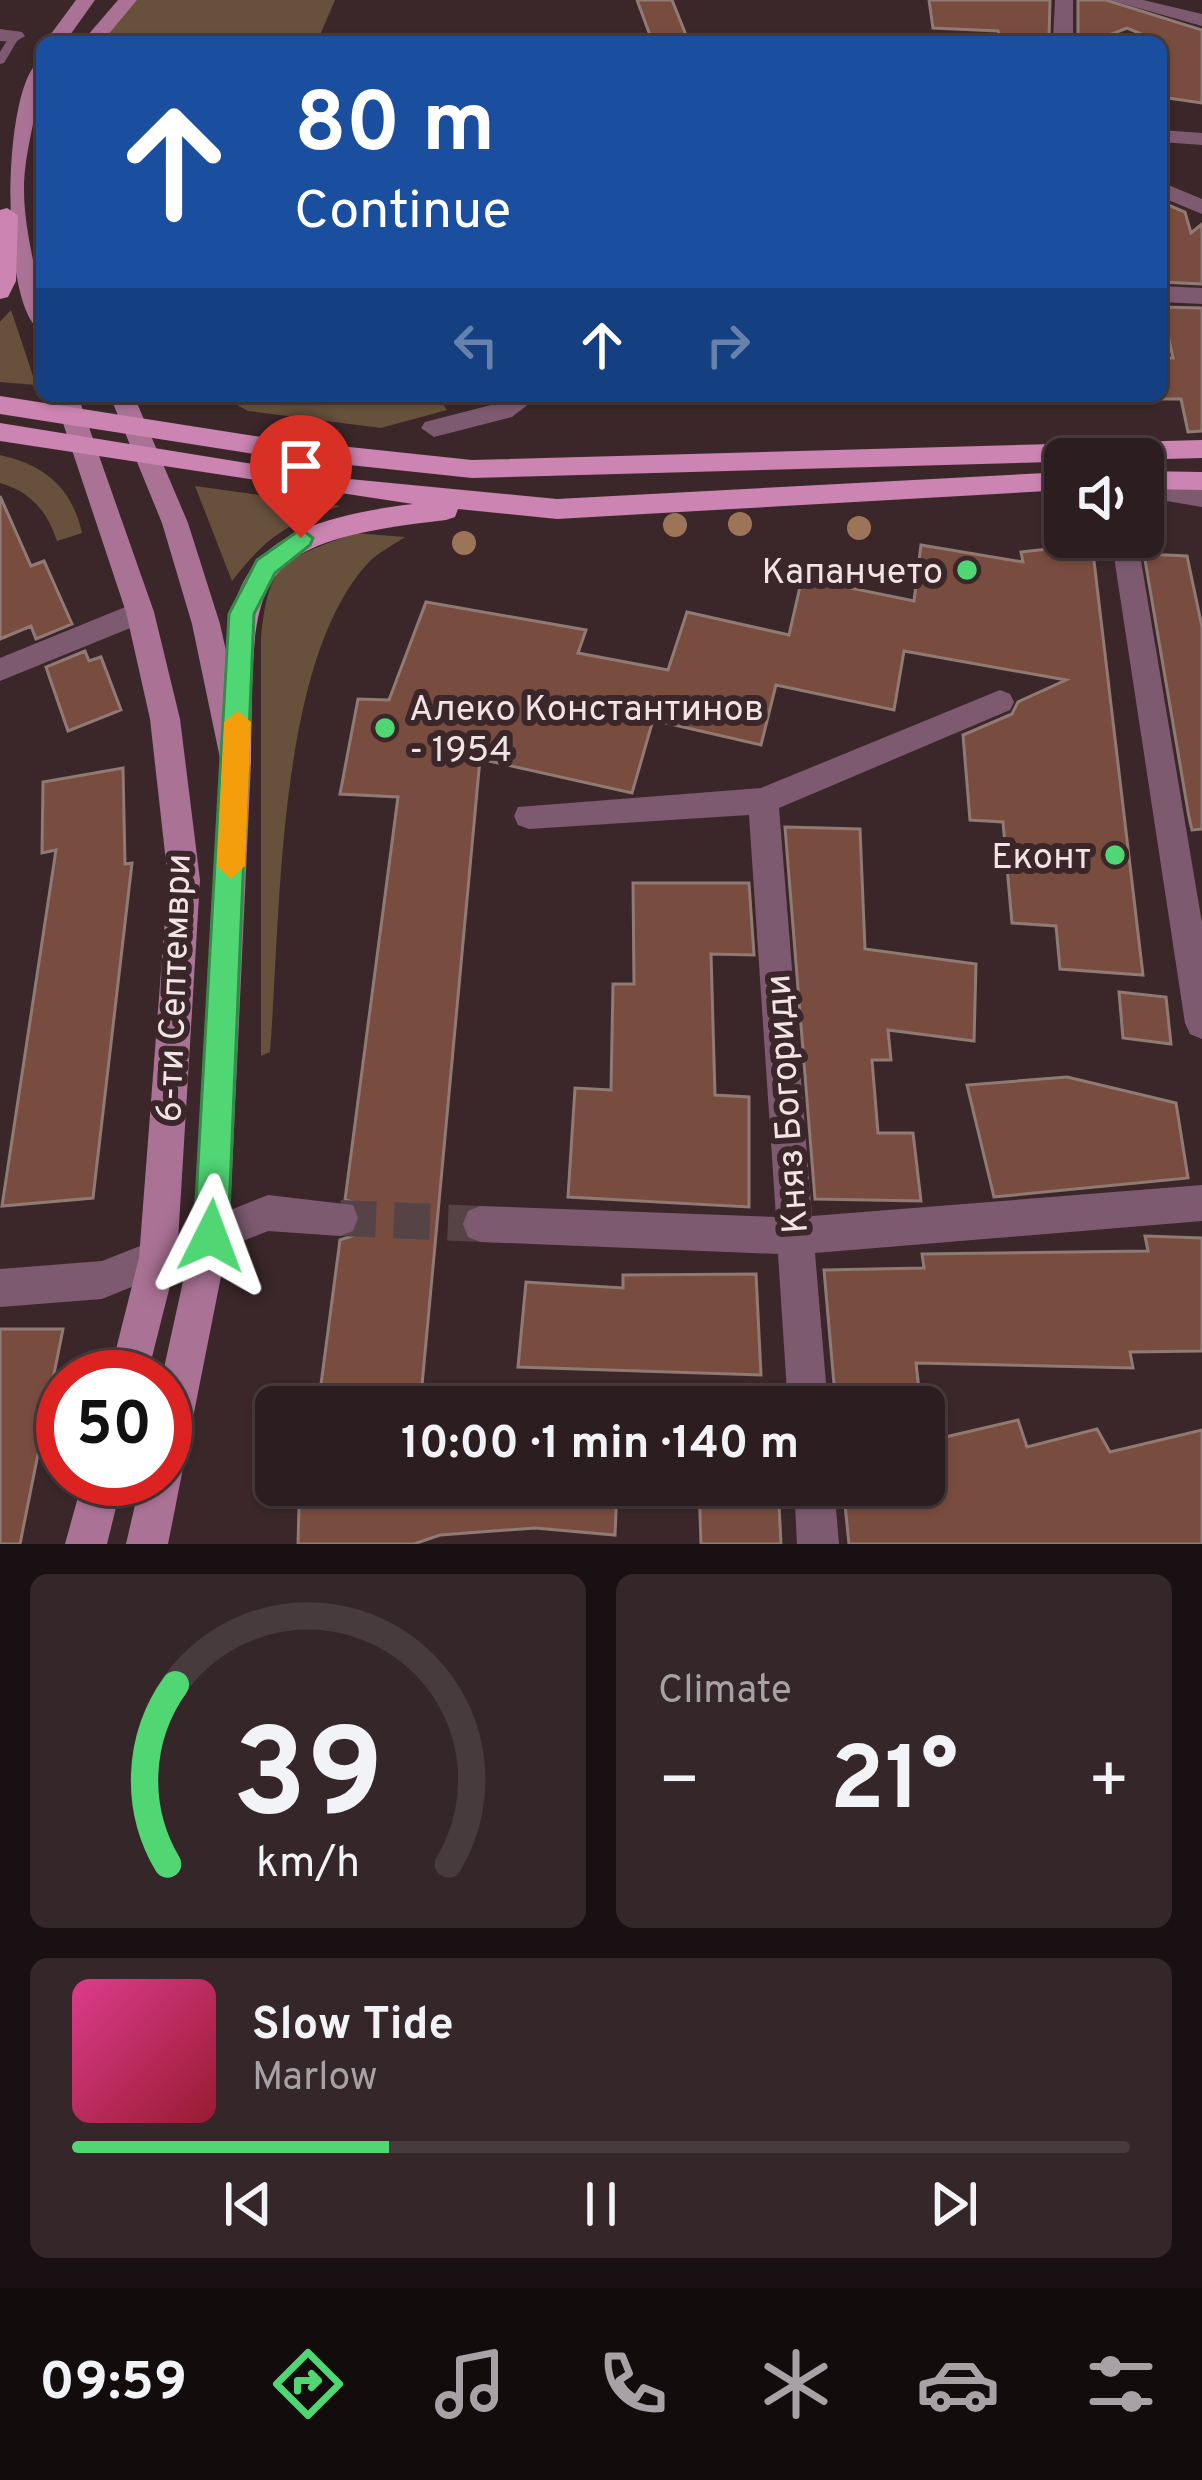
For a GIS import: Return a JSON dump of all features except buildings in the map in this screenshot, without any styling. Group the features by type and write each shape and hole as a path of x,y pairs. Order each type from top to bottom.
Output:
{"main road":[{"path":"60,36 86,0"},
{"path":"98,36 128,0"},
{"path":"0,292 5,281 8,170 36,80"},
{"path":"7,215 36,304"},
{"name":"6-ти Септември","path":"124,402 149,458 206,624 236,763 211,1236 187,1350"},
{"path":"0,405 69,405 131,423 274,448 472,470 1202,448"},
{"name":"6-ти Септември","path":"69,405 140,612 165,719 184,880 158,1258 135,1350"},
{"path":"0,432 339,487 557,509"},
{"path":"185,432 163,442 186,463"},
{"path":"1164,483 1202,481"},
{"path":"236,763 242,614 266,566 301,538 350,521 454,509 557,509 1044,482"},
{"path":"86,1544 96,1506"},
{"path":"147,1544 155,1506"}],"street":[{"path":"1063,36 1064,0"},
{"path":"1119,0 1202,20"},
{"path":"1167,136 1202,139"},
{"path":"1167,192 1202,208"},
{"path":"1167,293 1202,296"},
{"path":"434,428 503,412 518,402"},
{"path":"1164,488 1202,496"},
{"path":"1127,558 1198,960 1202,1024"},
{"path":"0,670 140,612"},
{"path":"529,816 763,801 1000,703"},
{"name":"Княз Богориди","path":"763,801 806,1386"},
{"path":"481,1224 795,1236 1202,1203"},
{"path":"211,1236 268,1213 340,1218"},
{"path":"0,1288 102,1280 158,1258"},
{"path":"815,1506 818,1544"}],"lane":[{"path":"0,61 8,35"}],"shaded area":[{"path":"137,0 335,0 320,36 106,36 115,20"},
{"path":"11,310 36,385 0,382 0,322"},
{"path":"231,402 441,402 447,410 381,428 248,411"},
{"path":"0,455 30,465 54,481 71,503 82,533 57,541 36,504 0,483"},
{"path":"195,486 340,506 279,533 232,581"},
{"path":"354,533 405,537 367,564 337,608 315,664 288,795 270,1052 261,1056 264,612 275,577 284,566"}],"tunnel":[{"path":"340,1218 481,1224"}],"slow traffic":[{"path":"231,866 238,722"}],"place":[{"name":"Капанчето","path":"967,570"},
{"name":"Алеко Константинов - 1954","path":"385,728"},
{"name":"Еконт","path":"1115,855"}],"route":[{"path":"211,1236 242,614 266,566 301,538"}]}
